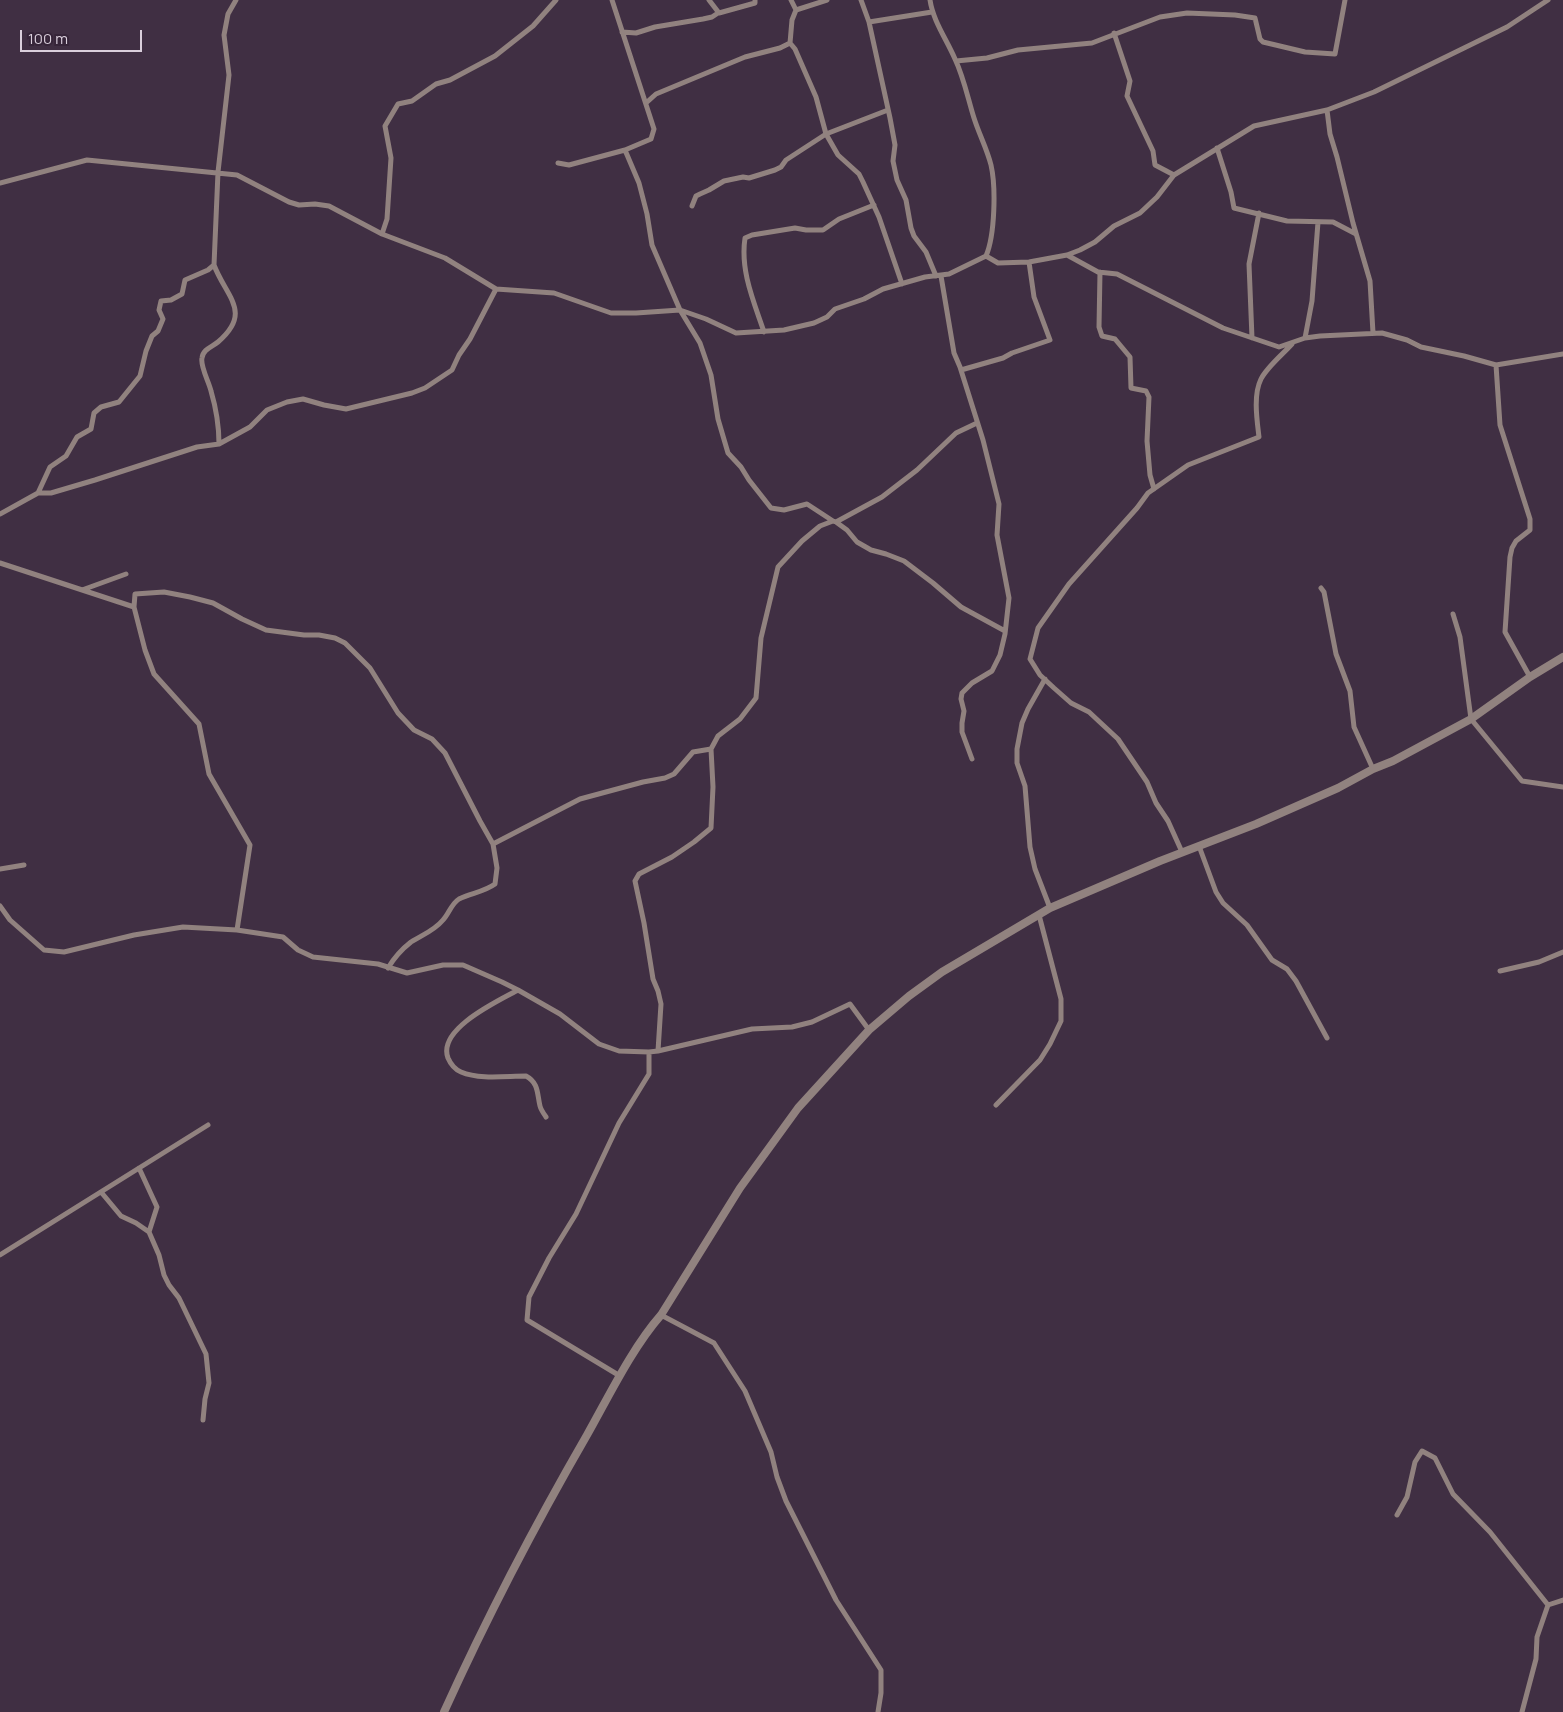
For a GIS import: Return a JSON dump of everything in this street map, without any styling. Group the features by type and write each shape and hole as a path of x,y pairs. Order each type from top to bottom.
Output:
{"street":[{"path":"219,444 212,393 202,363 202,356 204,352 216,344 230,330 234,324 236,312 233,301 214,264 218,172 229,75 224,35 228,14 236,0"},
{"path":"382,234 387,219 390,158 385,126 398,104 412,101 436,84 450,80 495,56 533,26 556,0"},
{"path":"558,163 570,165 625,150 651,139 654,129 612,0"},
{"path":"709,0 718,13"},
{"path":"622,32 636,33 655,27 704,19 718,13 755,3 755,0"},
{"path":"791,0 796,10 792,20 790,43 796,49 816,97 826,134 838,155 859,174 874,205 902,284"},
{"path":"796,10 827,0"},
{"path":"862,0 869,22 895,145 893,161 897,180 906,200 914,236 926,252 938,276 954,353 978,423 993,474 999,504 997,535 1009,598 1006,631 1000,655 992,671 962,693 961,699 964,711 962,732 972,759"},
{"path":"0,183 87,160 237,175 290,202 299,205 315,204 329,206 382,234 445,258 496,289 554,293 611,313 680,310 706,319 736,333 784,330 814,323 827,317 835,308 864,299 883,289 925,276 950,274 986,256 991,246 993,224 991,165 956,61 932,12 930,0"},
{"path":"956,61 987,58 1018,50 1092,43 1160,17 1187,13 1256,18 1260,39 1263,42 1304,52 1335,54 1345,0"},
{"path":"986,256 998,263 1029,262 1067,255 1095,242 1114,226 1140,213 1157,197 1174,175 1254,126 1327,110 1374,92 1507,27 1548,0"},
{"path":"869,22 932,12"},
{"path":"1114,33 1130,81 1127,96 1153,151 1155,165 1174,175"},
{"path":"646,103 656,94 745,57 780,48 790,43"},
{"path":"692,206 696,196 724,181 743,177 750,178 776,170 786,160 826,134 888,110"},
{"path":"1327,110 1330,134 1370,281 1373,333"},
{"path":"1217,148 1232,192 1234,208 1287,221 1333,222 1356,234"},
{"path":"625,150 639,183 652,245 680,310 700,343 711,375 718,419 728,453 741,467 771,508 784,510 807,504 847,530 857,542 871,550 904,561 934,583 961,607 1006,631"},
{"path":"764,332 746,272 743,251 745,238 752,235 795,228 823,230 839,220 874,205"},
{"path":"1252,338 1249,264 1259,213"},
{"path":"1305,338 1312,301 1318,222"},
{"path":"1067,255 1100,272 1117,274 1223,328 1279,347 1305,338 1382,333 1407,340 1421,347 1496,365 1563,354"},
{"path":"961,370 1003,358 1050,340 1034,297 1029,262"},
{"path":"38,493 50,467 66,456 76,437 91,428 94,413 101,407 119,402 140,376 152,336 158,331 163,319 159,310 161,301 171,300 182,294 184,280 208,270 214,264"},
{"path":"1100,272 1099,327 1102,336 1114,339 1130,357 1131,388 1146,391 1149,397 1147,441 1150,475 1154,489"},
{"path":"0,514 38,493 51,492 95,480 197,447 219,444 250,427 268,410 286,402 303,399 324,406 346,409 425,388 452,370 496,289"},
{"path":"1182,852 1147,782 1118,739 1089,712 1071,703 1045,679 1030,659 1038,628 1069,584 1137,508 1148,493 1188,465 1259,437 1257,416 1258,387 1262,377 1292,344"},
{"path":"1496,365 1500,425 1530,519 1530,530 1516,541 1510,557 1505,632 1530,677"},
{"path":"658,1051 661,1004 653,979 635,881 639,874 672,857 711,828 713,787 711,749 718,736 740,719 756,698 761,638 778,567 802,541 820,526 834,522 882,497 917,470 956,434 978,423"},
{"path":"0,563 134,607"},
{"path":"81,590 126,574"},
{"path":"1321,588 1324,592 1336,654 1350,691 1354,727 1373,769"},
{"path":"237,930 250,845 209,774 199,724 154,674 145,650 134,607 135,594 164,592 213,603 266,630 319,634 345,642 370,668 398,713 414,730 432,739 446,753 493,844 497,868 495,884 488,889 458,900 450,908 444,919 429,933 411,942 395,957 388,968"},
{"path":"1453,614 1460,637 1471,719 1522,781 1563,787"},
{"path":"444,1712 537,1523 620,1376 652,1325 661,1315 740,1188 798,1108 869,1030 909,996 942,972 1050,908 1182,852 1256,824 1338,788 1471,719 1530,677 1563,657"},
{"path":"1045,679 1022,723 1017,749 1017,764 1025,786 1030,847 1035,869 1050,908"},
{"path":"493,844 528,824 580,799 665,778 674,774 693,752 711,749"},
{"path":"1199,846 1222,903 1247,925 1272,960 1287,968 1296,981 1326,1038"},
{"path":"0,868 24,865"},
{"path":"0,906 10,920 44,950 64,952 134,935 183,927 237,930 283,936 298,950 313,957 378,964 408,973 443,965 462,965 518,990 560,1014 599,1044 619,1051 658,1051 752,1029 792,1027 812,1022 850,1004 869,1030"},
{"path":"996,1105 1040,1060 1061,1020 1061,999 1039,915"},
{"path":"1500,971 1539,962 1563,952"},
{"path":"518,990 471,1017 456,1031 446,1047 447,1056 452,1065 462,1073 479,1076 526,1076 533,1080 540,1107 546,1118"},
{"path":"620,1376 527,1320 529,1297 549,1258 576,1214 619,1123 649,1074 648,1052"},
{"path":"0,1255 208,1125"},
{"path":"139,1168 156,1207 148,1232"},
{"path":"101,1192 121,1216 136,1223 148,1232 159,1255 164,1275 179,1298 206,1354 209,1383 203,1420"},
{"path":"661,1315 714,1344 745,1391 771,1452 777,1477 786,1501 836,1600 881,1670 881,1693 878,1712"},
{"path":"1398,1515 1407,1497 1415,1462 1422,1451 1435,1458 1453,1494 1490,1532 1548,1605"},
{"path":"1548,1605 1563,1600"},
{"path":"1522,1712 1536,1659 1537,1637 1548,1605"}]}
